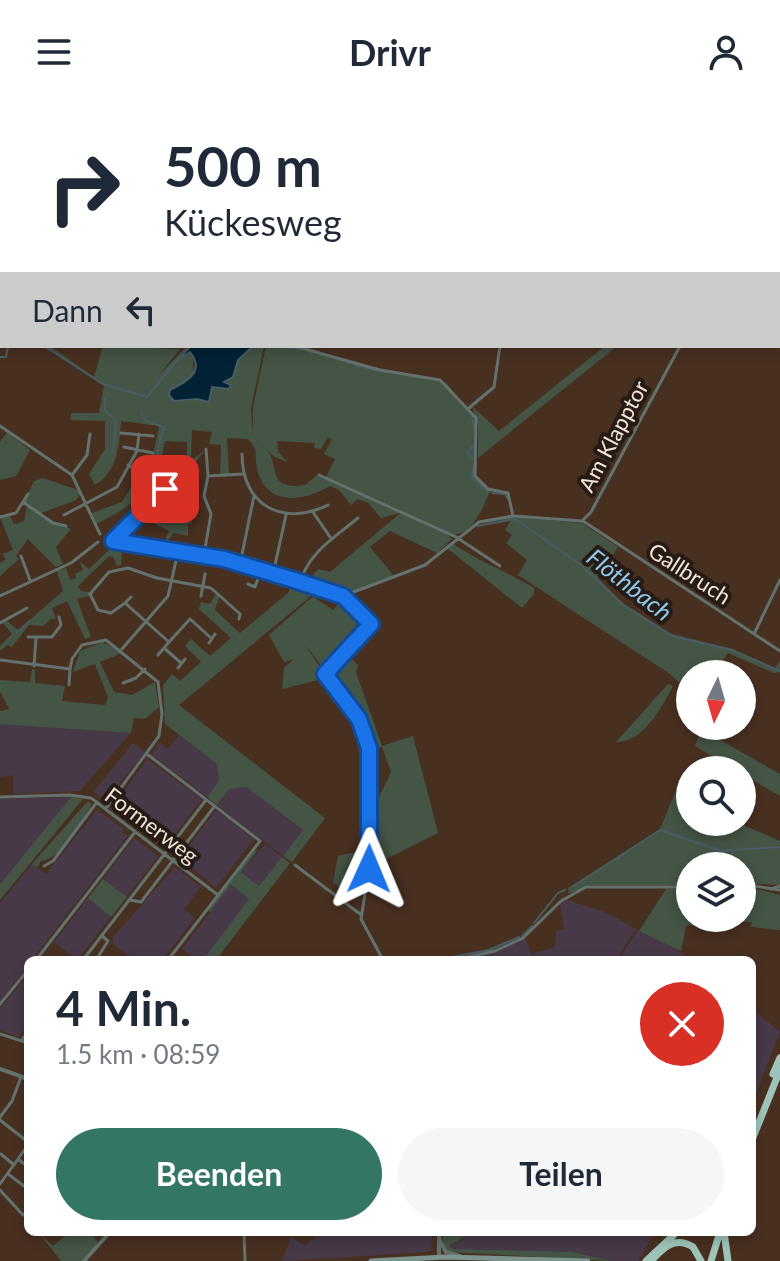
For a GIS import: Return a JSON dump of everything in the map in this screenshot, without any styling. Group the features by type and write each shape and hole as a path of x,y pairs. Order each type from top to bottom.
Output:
{"highway":[{"path":"756,1116 780,1058"},
{"path":"756,1130 780,1070"},
{"path":"649,1261 673,1236"},
{"path":"649,1261 665,1247 678,1242 693,1247 706,1261 717,1236"},
{"path":"720,1236 728,1261"}],"main road":[{"path":"371,1261 466,1257 588,1261"}],"street":[{"path":"301,348 380,370 440,380 469,408 477,424 475,476 488,489 508,493 513,516"},
{"path":"469,408 494,387 500,348"},
{"name":"Am Klapptor","path":"343,596 421,567 474,523 513,516 582,521 591,512 679,348"},
{"path":"0,426 72,475 100,534"},
{"path":"121,433 153,436"},
{"path":"72,475 91,445 90,434"},
{"path":"64,515 114,488 138,448 139,434"},
{"path":"124,447 153,453"},
{"path":"204,556 210,509 205,483 208,476 206,449"},
{"path":"242,454 243,474 254,495 286,514 313,512 328,505"},
{"path":"174,458 173,481 112,540 240,564 300,582 343,596 371,624 325,674 359,719 369,748 369,869 360,914 362,925 381,956"},
{"path":"128,465 165,489"},
{"path":"208,476 243,474"},
{"path":"319,475 456,537 500,566"},
{"path":"0,517 16,513 28,494"},
{"path":"240,564 254,495"},
{"path":"23,502 54,523 66,526"},
{"path":"313,512 330,537"},
{"path":"273,574 286,514"},
{"path":"300,582 307,561 330,537 358,518"},
{"name":"Gallbruch","path":"582,521 780,651"},
{"path":"0,596 80,558 98,542"},
{"path":"122,649 168,596 178,552"},
{"path":"21,556 30,580"},
{"path":"131,597 111,613 98,610 90,594 119,567 211,588 240,617 246,611"},
{"path":"248,584 255,587 261,570"},
{"path":"201,596 205,574"},
{"path":"754,634 780,580"},
{"path":"125,603 169,642"},
{"path":"0,623 27,608"},
{"path":"28,637 52,637 61,625 59,617"},
{"path":"158,655 190,619 210,637"},
{"path":"209,643 210,637 215,634"},
{"path":"34,666 36,638"},
{"path":"69,685 75,652 89,641 106,640 145,669 158,682 162,693 159,736 106,808"},
{"path":"164,648 180,662"},
{"path":"178,668 185,659"},
{"path":"0,660 70,669"},
{"path":"123,683 136,678 145,669"},
{"path":"147,754 260,841 171,956"},
{"name":"Formerweg","path":"0,797 77,795 97,802 218,895"},
{"path":"86,956 206,800"},
{"path":"44,866 58,854 97,802"},
{"path":"130,900 141,902 214,807"},
{"path":"40,956 135,832"},
{"path":"295,865 360,914"},
{"path":"756,886 780,888"},
{"path":"473,956 495,951 523,938 561,901 586,887 676,887"},
{"path":"99,956 108,941 102,936"},
{"path":"0,1004 24,975"},
{"path":"0,1034 24,1042"},
{"path":"21,1041 24,1037"},
{"path":"0,1069 24,1078"},
{"path":"21,1077 12,1101 0,1120 24,1140"},
{"path":"0,1184 24,1149"},
{"path":"1,1154 14,1165"},
{"path":"18,1159 24,1164"},
{"path":"8,1174 24,1185"},
{"path":"0,1190 24,1214"},
{"path":"84,1261 106,1236"},
{"path":"244,1236 245,1261"},
{"path":"439,1239 446,1252 466,1257"},
{"path":"439,1239 439,1259"}],"shaded area":[{"path":"11,722 131,733 80,791 13,794 13,775 0,777 0,724"},
{"path":"179,735 217,764 219,781 207,797 152,755 159,742 168,749"},
{"path":"133,743 145,752 104,802 94,791"},
{"path":"147,759 202,799 165,847 112,808"},
{"path":"247,786 303,830 283,856 217,805 229,789"},
{"path":"71,797 23,856 0,884 0,799"},
{"path":"97,810 128,835 35,956 24,956 24,971 0,1001 0,903 32,864 46,874"},
{"path":"216,810 254,839 216,888 180,858"},
{"path":"134,838 158,856 127,897 103,879"},
{"path":"265,844 282,857 259,886 241,872"},
{"path":"175,867 201,887 184,909 195,918 165,956 130,956 113,944 113,937"},
{"path":"231,885 250,899 206,956 192,956 182,949"},
{"path":"88,898 111,917 80,956 72,956 54,942"},
{"path":"564,899 607,913 636,929 619,956 478,956 496,952 525,937 531,954 555,947 556,932 564,929 560,903"},
{"path":"638,930 664,941 686,956 621,956"},
{"path":"24,980 24,1030 18,1037 0,1030 0,1008"},
{"path":"756,1012 780,1032 756,1094"},
{"path":"317,1236 432,1236 431,1250 427,1252 282,1261 291,1237 305,1246"},
{"path":"466,1236 654,1236 638,1261 612,1261 573,1252 464,1251 449,1247"}],"green space":[{"path":"46,348 53,348 94,377 102,348 180,349 159,375 185,348 189,348 179,358 188,351 193,354 193,379 170,390 182,401 197,399 209,402 210,389 226,385 238,360 250,348 264,348 251,408 253,433 253,407 266,348 309,348 357,364 436,379 447,384 475,418 474,477 490,491 470,527 464,532 448,535 452,539 437,553 390,531 370,547 395,577 346,595 307,582 318,569 330,572 403,511 326,477 335,459 324,454 332,439 328,437 321,449 314,448 315,443 277,441 278,452 288,462 275,457 255,439 270,454 278,478 286,485 305,485 317,475 400,513 381,518 368,503 358,499 351,505 339,490 330,486 298,498 277,495 261,481 255,449 248,439 227,438 229,476 220,476 221,445 209,444 212,432 192,430 191,460 204,451 191,468 192,523 188,524 188,536 174,533 161,548 169,531 153,523 186,492 186,483 180,477 187,466 187,442 165,441 160,465 152,479 141,472 154,451 159,426 121,421 113,465 95,485 89,474 105,449 105,421 71,420 71,413 99,413 104,386"},
{"path":"603,348 615,348 478,458 478,424 472,406 499,431"},
{"path":"7,432 30,450 16,476 0,480 0,442"},
{"path":"139,475 150,481 139,495 120,511 96,524 92,513 122,502"},
{"path":"43,478 78,490 80,494 76,500 39,514 71,529 56,547 63,564 56,567 28,539 16,556 19,559 0,576 0,563 6,559 2,554 13,550 0,517 10,516 14,524 24,521 27,506 24,502 34,481"},
{"path":"510,517 582,523 618,547 598,578 623,603 672,634 733,649 775,668 780,661 780,672 774,673 756,665 756,660 744,660 728,653 723,660 676,660 676,680 518,575 527,560 506,543 512,535 505,530 511,520 474,524"},
{"path":"112,542 116,542 115,550 122,553 121,565 117,566 114,558 109,556 78,586 81,591 89,592 89,596 77,599 91,637 85,639 67,601 52,608 56,619 43,626 29,625 12,647 7,645 0,651 0,646 12,634 3,623 7,621 18,630 63,591 57,571 66,568 70,580 76,578 75,574 83,570 79,561 89,569 111,548"},
{"path":"452,543 534,588 534,594 522,608 447,548"},
{"path":"292,583 322,594 311,596 179,705 325,818 292,862 283,856 303,830 247,787 229,789 217,805 207,797 219,781 217,764 165,724 163,685 172,674 180,681 201,662 185,646 191,639 210,656 231,638 199,609 201,602 210,604 216,594 219,597 215,610 240,633 288,593"},
{"path":"325,592 324,597 315,598 333,610 344,598 369,624 326,672 304,643 327,678 282,689 284,668 294,659 284,662 269,635 311,598"},
{"path":"103,642 122,653 100,662 114,692 132,695 155,682 159,707 145,719 134,718 131,733 0,724 0,711 9,709 0,691 0,680 30,682 32,669 35,669 35,683 65,686 62,701 105,705 108,697 95,664 73,672 80,651"},
{"path":"345,653 358,665 356,672 382,746 413,736 438,833 370,867 371,795 379,797 391,772 382,747 371,748 358,716 327,674"},
{"path":"668,684 673,686 643,730 626,741 616,742"},
{"path":"697,740 720,740 748,756 712,756 695,746"},
{"path":"756,760 780,774 780,796 756,782"},
{"path":"676,790 676,836 756,836 756,831 780,841 780,885 756,884 756,852 676,852 676,885 590,885 569,894 568,888 660,829"},
{"path":"71,797 83,799 0,900 0,884"},
{"path":"88,801 92,804 64,846 49,859 41,861 37,868 32,864"},
{"path":"368,849 368,870 352,867 348,882 352,883 348,891 333,883 338,856"},
{"path":"258,850 241,872 259,886 282,857 290,863 219,956 206,956 249,899 231,885 210,912 208,910 254,851"},
{"path":"103,879 127,897 111,917 88,898"},
{"path":"666,889 676,889 676,932 685,932 681,951 639,931"},
{"path":"756,889 780,895 780,930 756,928"},
{"path":"41,1236 53,1246 65,1236 94,1236 98,1243 82,1261 61,1261"},
{"path":"442,1236 465,1236 449,1246 453,1249 573,1252 612,1261 450,1252 444,1249"}],"water":[{"path":"189,348 251,348 238,360 233,377 224,382 231,385 229,389 212,387 209,402 197,399 174,401 169,395 170,390 188,380 195,371 196,365 190,352 177,360"}],"waterway":[{"name":"Flöthbach","path":"0,357 6,357 8,348"},
{"name":"Flöthbach","path":"47,348 103,384 147,397 178,359"},
{"name":"Flöthbach","path":"292,348 299,349"},
{"name":"Flöthbach","path":"355,365 388,373"},
{"path":"105,398 105,411 115,419"},
{"path":"141,412 145,419"},
{"name":"Flöthbach","path":"471,414 474,427"},
{"path":"113,452 116,421"},
{"path":"139,480 154,465 164,427 146,421"},
{"name":"Flöthbach","path":"471,459 468,452 474,445"},
{"name":"Flöthbach","path":"474,465 472,478 489,492"},
{"name":"Flöthbach","path":"492,493 505,494 508,499"},
{"name":"Flöthbach","path":"477,526 515,519 580,564 623,605 672,636 732,650 780,671"},
{"path":"17,632 30,621"},
{"path":"574,886 660,830 721,851 780,847"},
{"path":"534,923 558,893 565,890"},
{"path":"522,936 532,926"},
{"path":"457,956 489,950 519,937"}],"route":[{"path":"165,489 113,541 224,559 294,580 343,596 371,624 325,674 359,719 369,748 369,869"}]}
